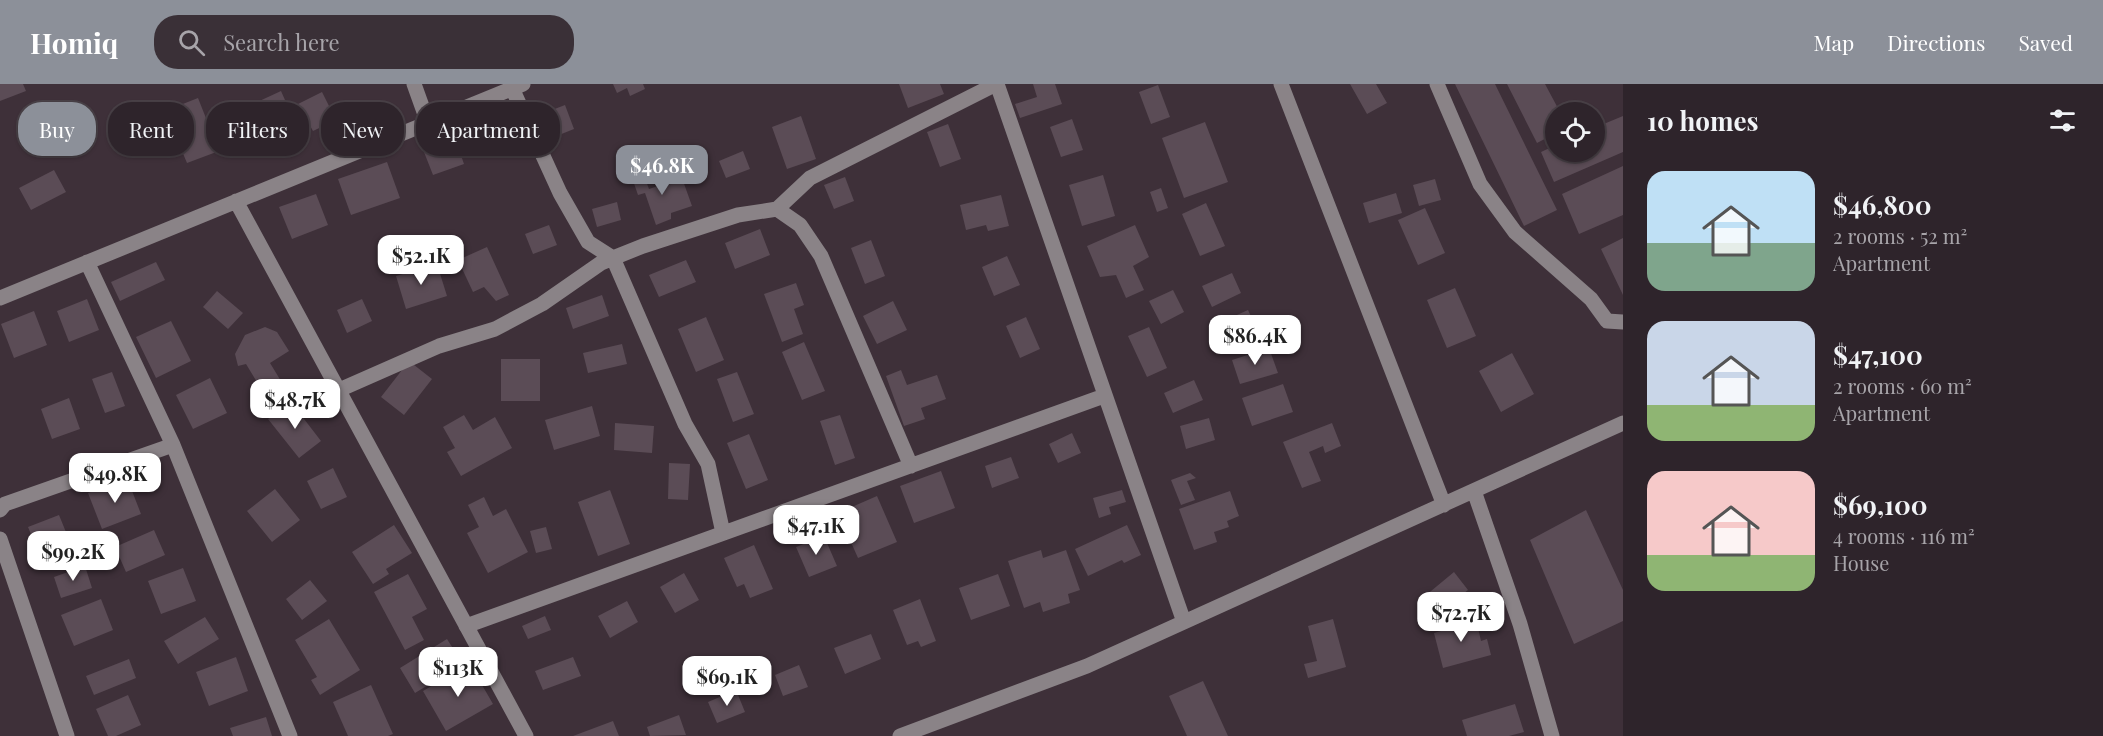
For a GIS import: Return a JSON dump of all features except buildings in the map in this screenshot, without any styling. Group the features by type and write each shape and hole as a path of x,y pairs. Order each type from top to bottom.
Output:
{"street":[{"path":"414,84 420,102"},
{"path":"339,390 440,346 495,329 542,304 601,263 613,258 738,215 777,209 810,177 996,84 1184,622"},
{"path":"1281,84 1444,505"},
{"path":"1437,84 1480,184 1515,232 1591,299 1607,321 1623,322"},
{"path":"479,102 518,86 560,193 588,242 613,258 685,424 708,464 723,533"},
{"path":"0,298 416,128"},
{"path":"236,201 526,736"},
{"path":"777,209 800,225 822,256 911,466"},
{"path":"87,262 173,446 290,736"},
{"path":"466,626 1104,396"},
{"path":"900,736 1087,666 1623,423"},
{"path":"0,510 5,504 173,446"},
{"path":"1473,491 1520,624 1552,736"},
{"path":"0,539 67,736"}]}
